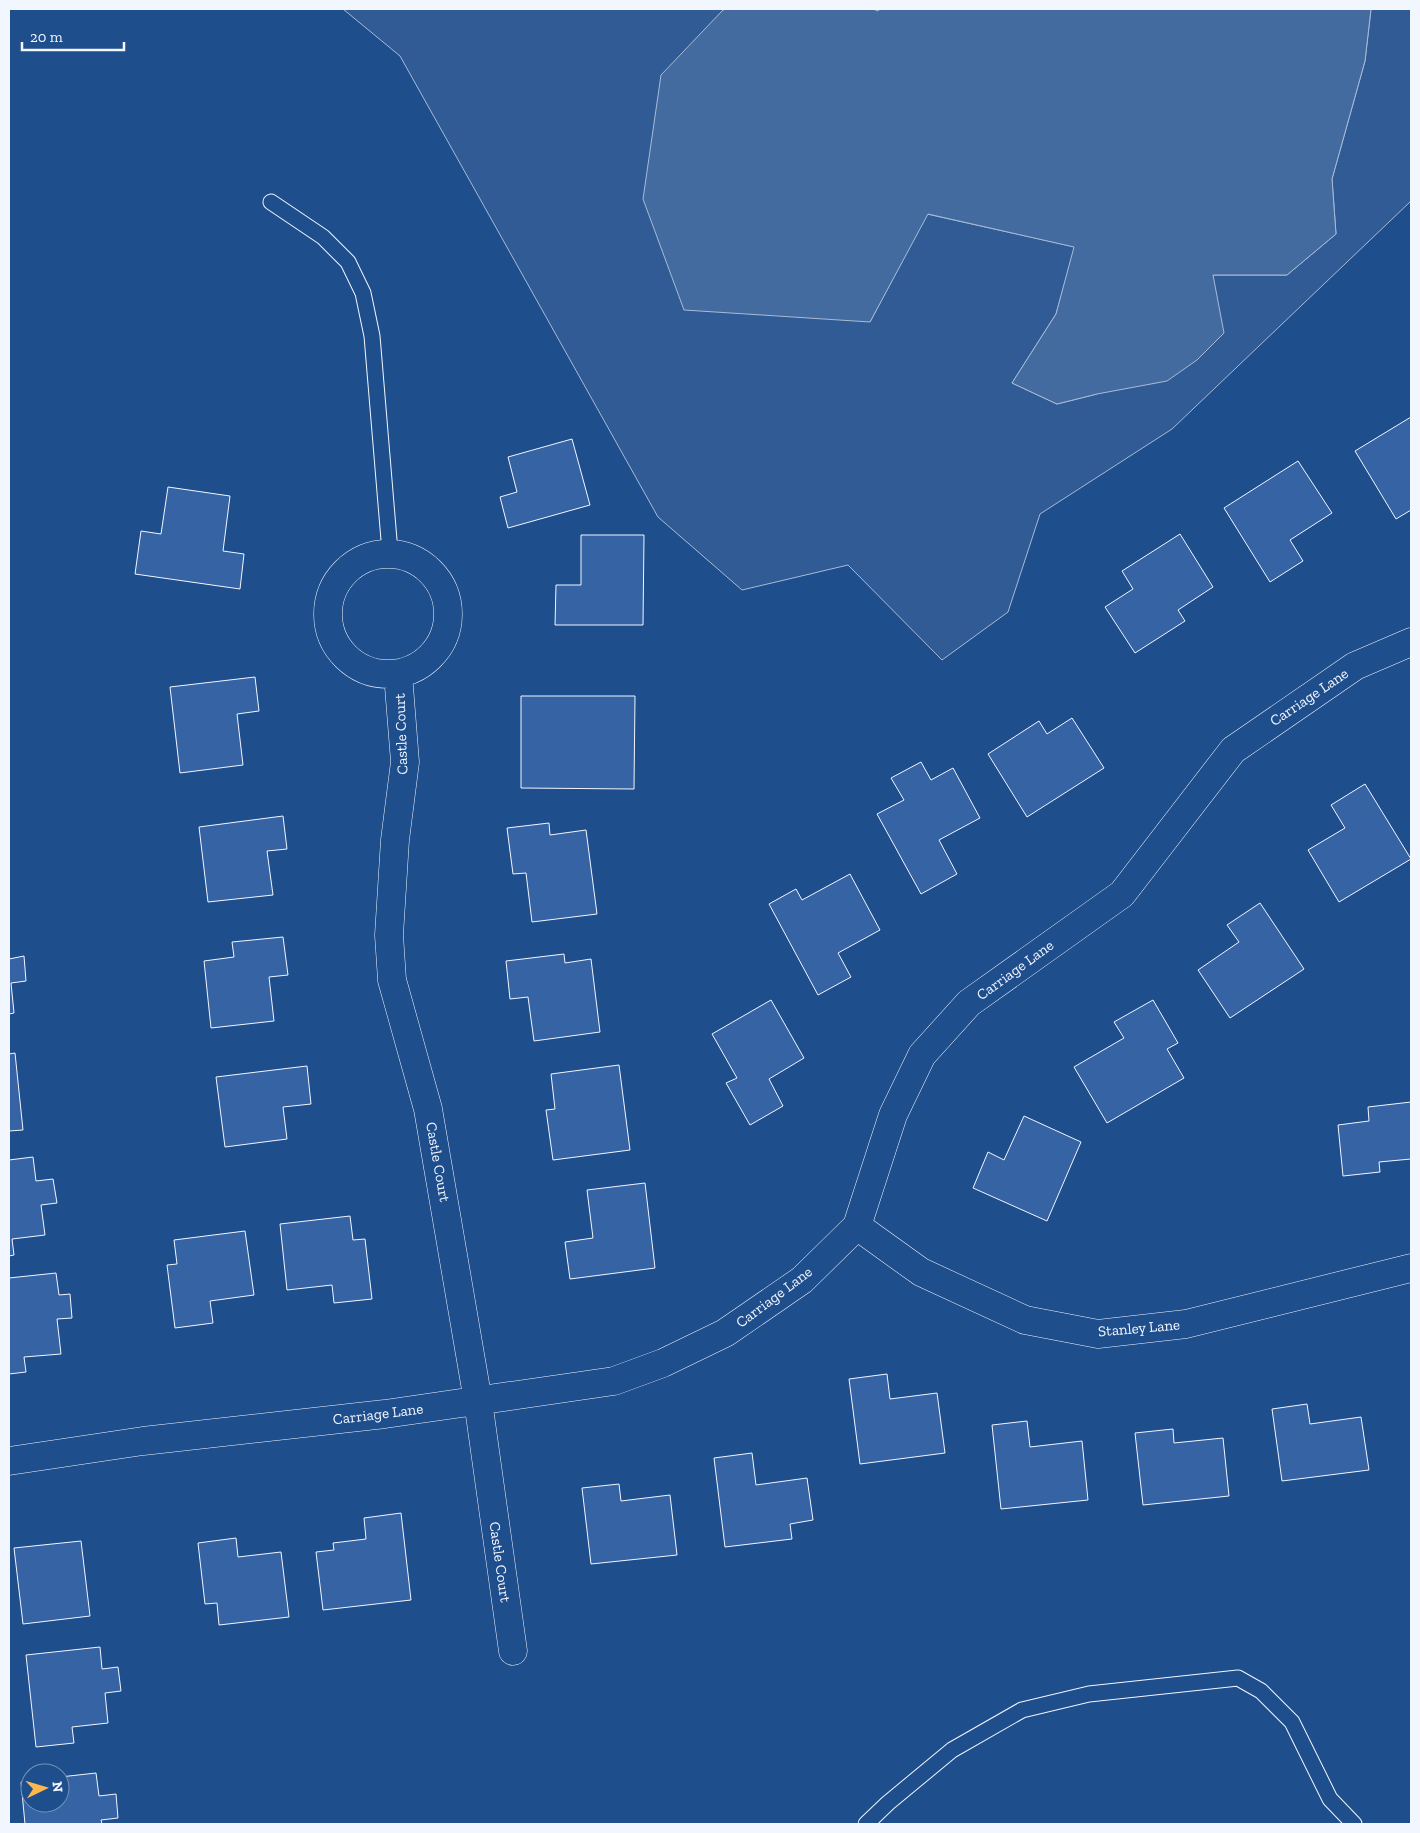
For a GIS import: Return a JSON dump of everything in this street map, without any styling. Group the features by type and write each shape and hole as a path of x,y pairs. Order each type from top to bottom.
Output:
{"street":[{"path":"390,552 414,558 434,574 446,597 448,622 439,646 422,664 398,674 373,673 350,662 334,642 326,618 330,592 344,571 365,557 390,552"},
{"name":"Carriage Lane","path":"9,1461 143,1441 385,1414 614,1382 663,1363 725,1333 802,1280 857,1226 893,1115 922,1055 969,1003 1122,894 1233,750 1355,666 1411,642"},
{"name":"Castle Court","path":"398,674 405,762 395,840 389,935 392,980 428,1109 478,1400 513,1651"},
{"name":"Stanley Lane","path":"857,1226 921,1272 1025,1320 1098,1334 1186,1324 1411,1268"}],"lane":[{"path":"271,202 323,238 348,262 363,293 372,336 390,552"},
{"path":"866,1824 888,1803 952,1750 1022,1710 1089,1694 1238,1678 1261,1691 1292,1722 1330,1799 1354,1824"}],"shaded area":[{"path":"343,9 727,9 723,10 870,322 927,214 1075,247 1056,314 1012,383 1057,404 1097,394 1212,275 1287,275 1336,234 1332,179 1365,61 1371,9 1411,9 1411,201 1172,429 1040,514 1008,612 942,660 848,565 742,590 658,517 400,56"},
{"path":"873,9 878,11 880,9 1371,9 1365,61 1332,179 1336,234 1287,275 1213,275 1224,333 1197,360 1167,381 1097,394 1057,404 1012,383 1056,314 1074,247 928,214 870,322 684,310 643,199 661,75 723,10"}],"building":[{"path":"1411,417 1411,510 1396,519 1355,451"},
{"path":"572,439 590,505 508,528 500,497 517,492 508,457"},
{"path":"1298,461 1332,513 1290,540 1303,561 1270,582 1224,508"},
{"path":"168,487 230,496 223,551 244,554 240,589 135,574 141,531 161,534"},
{"path":"1180,534 1213,587 1178,610 1185,621 1135,653 1105,607 1133,589 1122,571"},
{"path":"581,535 644,535 643,625 555,625 556,585 581,585"},
{"path":"255,677 259,711 237,714 243,765 180,773 170,687"},
{"path":"521,696 635,696 634,789 521,788"},
{"path":"1072,718 1104,768 1027,817 988,754 1039,721 1047,734"},
{"path":"921,762 931,780 953,768 980,818 939,840 957,874 921,894 877,814 904,800 891,778"},
{"path":"1365,784 1411,859 1339,902 1308,850 1345,828 1331,805"},
{"path":"283,816 287,849 267,851 273,895 208,902 199,827"},
{"path":"549,823 550,835 586,830 597,914 532,922 526,873 513,874 507,828"},
{"path":"850,874 880,930 838,953 851,977 818,995 769,904 796,889 802,900"},
{"path":"1260,903 1304,969 1230,1018 1198,970 1239,942 1227,925"},
{"path":"283,937 288,975 269,977 274,1021 211,1028 204,961 234,957 232,942"},
{"path":"564,954 565,963 591,959 600,1032 534,1041 528,997 510,999 506,961"},
{"path":"24,956 26,981 11,983 14,1013 9,1014 9,959"},
{"path":"771,1000 804,1058 769,1079 783,1106 750,1125 726,1083 737,1078 712,1034"},
{"path":"1153,1000 1178,1043 1167,1049 1184,1078 1107,1123 1074,1067 1124,1038 1114,1022"},
{"path":"15,1053 23,1130 9,1131 9,1054"},
{"path":"619,1065 630,1150 553,1160 546,1110 555,1109 551,1074"},
{"path":"307,1066 311,1104 283,1107 287,1139 225,1147 216,1077"},
{"path":"1411,1102 1411,1159 1379,1162 1380,1172 1343,1176 1338,1125 1369,1121 1368,1107"},
{"path":"1024,1116 1081,1142 1047,1221 973,1188 988,1152 1004,1160"},
{"path":"33,1157 36,1181 53,1179 57,1203 41,1205 45,1235 12,1239 14,1255 9,1256 9,1160"},
{"path":"645,1183 655,1268 570,1279 565,1242 593,1238 587,1190"},
{"path":"350,1216 353,1240 365,1239 372,1299 334,1303 332,1285 287,1290 280,1224"},
{"path":"245,1231 254,1295 210,1301 213,1323 175,1328 167,1265 177,1264 174,1240"},
{"path":"56,1273 59,1295 70,1294 72,1318 57,1319 61,1354 24,1357 26,1372 9,1374 9,1278"},
{"path":"887,1374 890,1399 937,1393 945,1453 860,1464 849,1379"},
{"path":"1307,1404 1310,1424 1361,1417 1369,1470 1282,1481 1272,1409"},
{"path":"1027,1421 1030,1447 1082,1441 1088,1500 1001,1509 992,1425"},
{"path":"1173,1429 1174,1443 1223,1438 1229,1496 1143,1505 1135,1433"},
{"path":"752,1453 756,1485 807,1478 813,1520 790,1524 792,1539 725,1547 714,1458"},
{"path":"619,1484 621,1501 670,1495 677,1555 591,1564 582,1488"},
{"path":"401,1513 411,1600 323,1610 316,1552 334,1550 333,1543 366,1539 364,1518"},
{"path":"236,1538 238,1557 281,1552 289,1617 219,1625 217,1603 205,1604 198,1543"},
{"path":"81,1541 90,1616 23,1624 14,1548"},
{"path":"100,1647 102,1669 118,1667 121,1691 105,1693 108,1723 72,1727 74,1743 36,1747 26,1655"},
{"path":"96,1773 99,1796 116,1794 118,1818 101,1820 102,1824 25,1824 24,1813 70,1813 70,1776"}]}
